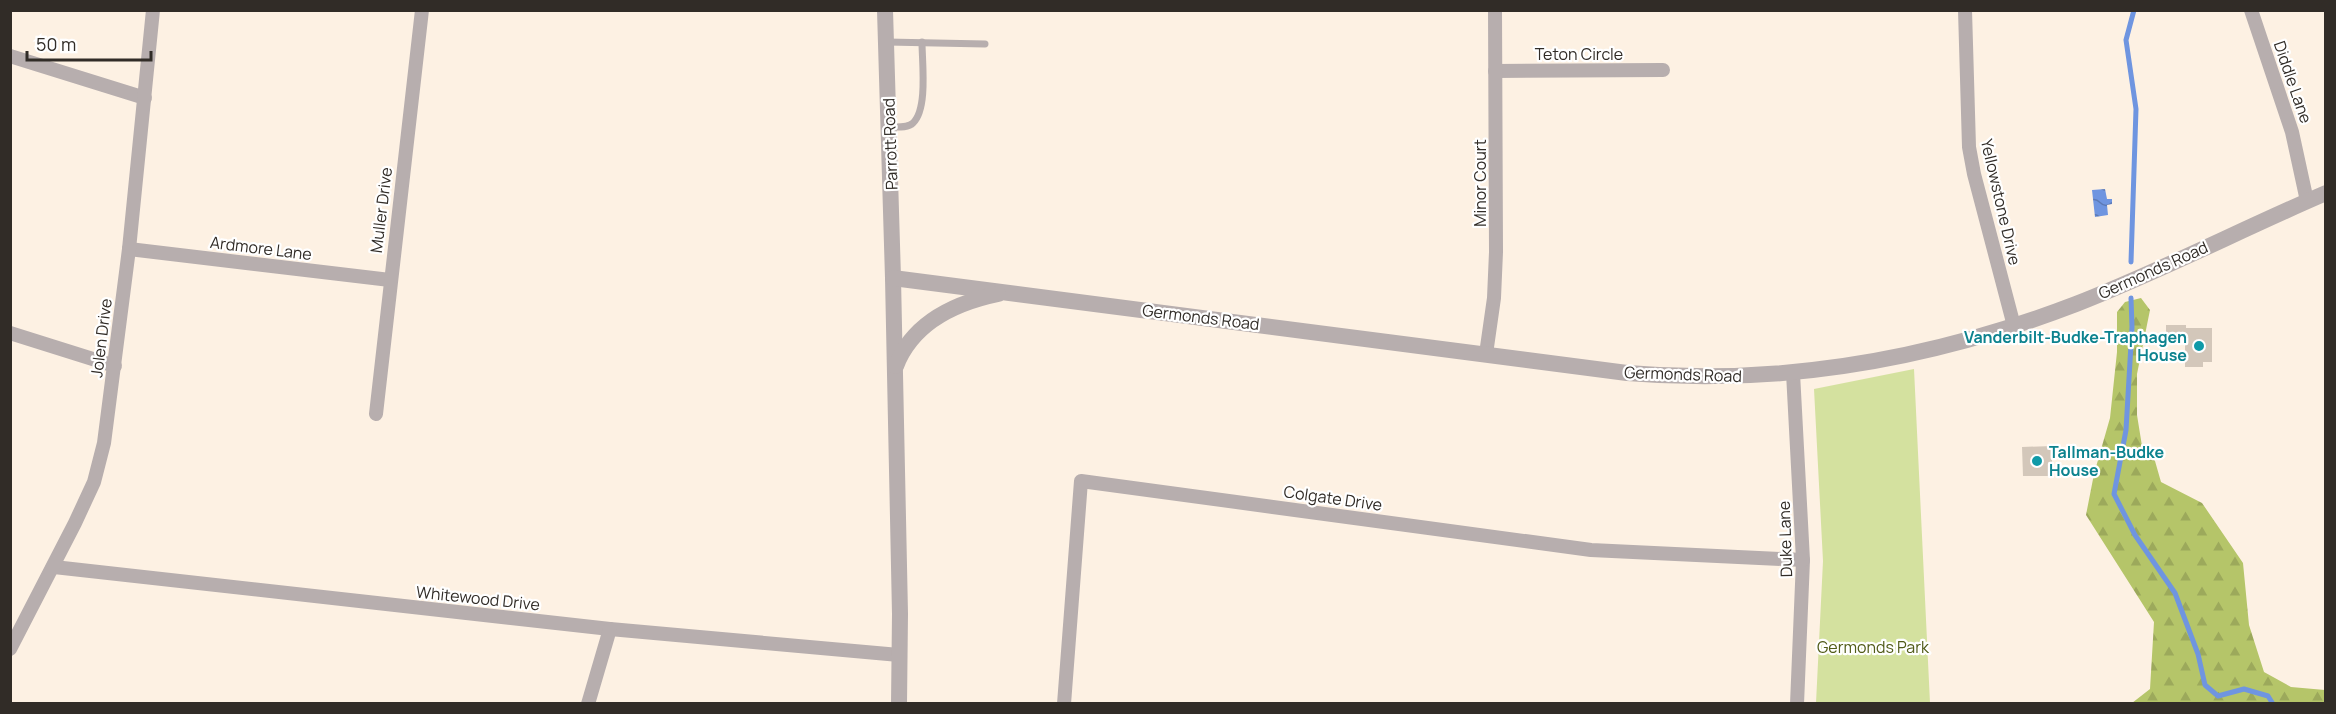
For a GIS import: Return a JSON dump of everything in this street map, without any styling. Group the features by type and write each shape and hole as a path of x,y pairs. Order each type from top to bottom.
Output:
{"street":[{"name":"Jolen Drive","path":"10,649 54,567 94,482 104,443 129,249 153,10"},
{"name":"Muller Drive","path":"376,414 422,10"},
{"name":"Parrott Road","path":"885,10 893,278"},
{"name":"Minor Court","path":"1486,354 1496,262 1495,10"},
{"name":"Yellowstone Drive","path":"1965,10 1970,154 2014,326"},
{"name":"Diddle Lane","path":"2251,10 2292,132 2307,201"},
{"path":"10,56 145,98"},
{"name":"Teton Circle","path":"1495,71 1663,70"},
{"name":"Germonds Road","path":"899,704 893,278 1647,374 1727,377 1793,373 1922,351 2014,326 2099,295 2325,193"},
{"name":"Ardmore Lane","path":"129,249 390,280"},
{"name":"Germonds Road","path":"895,372 898,359 907,344 920,329 938,316 968,302 1013,292"},
{"path":"10,333 115,366"},
{"name":"Duke Lane","path":"1793,373 1803,560 1797,704"},
{"name":"Colgate Drive","path":"1064,704 1081,481 1591,550 1803,560"},
{"name":"Whitewood Drive","path":"54,567 610,629 899,655"},
{"path":"588,704 610,629"}],"lane":[{"path":"886,42 985,44"},
{"path":"890,127 912,124 922,106 922,42"}],"green space":[{"path":"2141,298 2150,310 2137,374 2137,415 2142,446 2155,461 2161,482 2202,503 2243,563 2249,625 2264,672 2291,687 2325,690 2325,703 2132,703 2150,689 2154,622 2086,515 2094,474 2110,418 2117,352 2117,312 2125,302"},
{"name":"Germonds Park","path":"1914,369 1930,703 1816,703 1823,561 1814,389"}],"water":[{"path":"2105,189 2107,199 2112,199 2112,204 2107,205 2108,215 2095,217 2092,190"}],"building":[{"name":"Vanderbilt-Budke-Traphagen House","path":"2166,325 2212,328 2212,362 2203,362 2203,367 2185,367 2185,341 2166,341"},
{"name":"Tallman-Budke House","path":"2052,446 2052,476 2023,476 2022,447"}],"waterway":[{"path":"2131,262 2136,109 2126,40 2134,10"},
{"path":"2131,298 2132,327 2126,430 2114,494 2135,535 2175,593 2198,654 2205,685 2218,696 2244,689 2268,696 2273,704"}],"place":[{"name":"Vanderbilt-Budke-Traphagen House","path":"2199,346"},
{"name":"Tallman-Budke House","path":"2037,461"}]}
